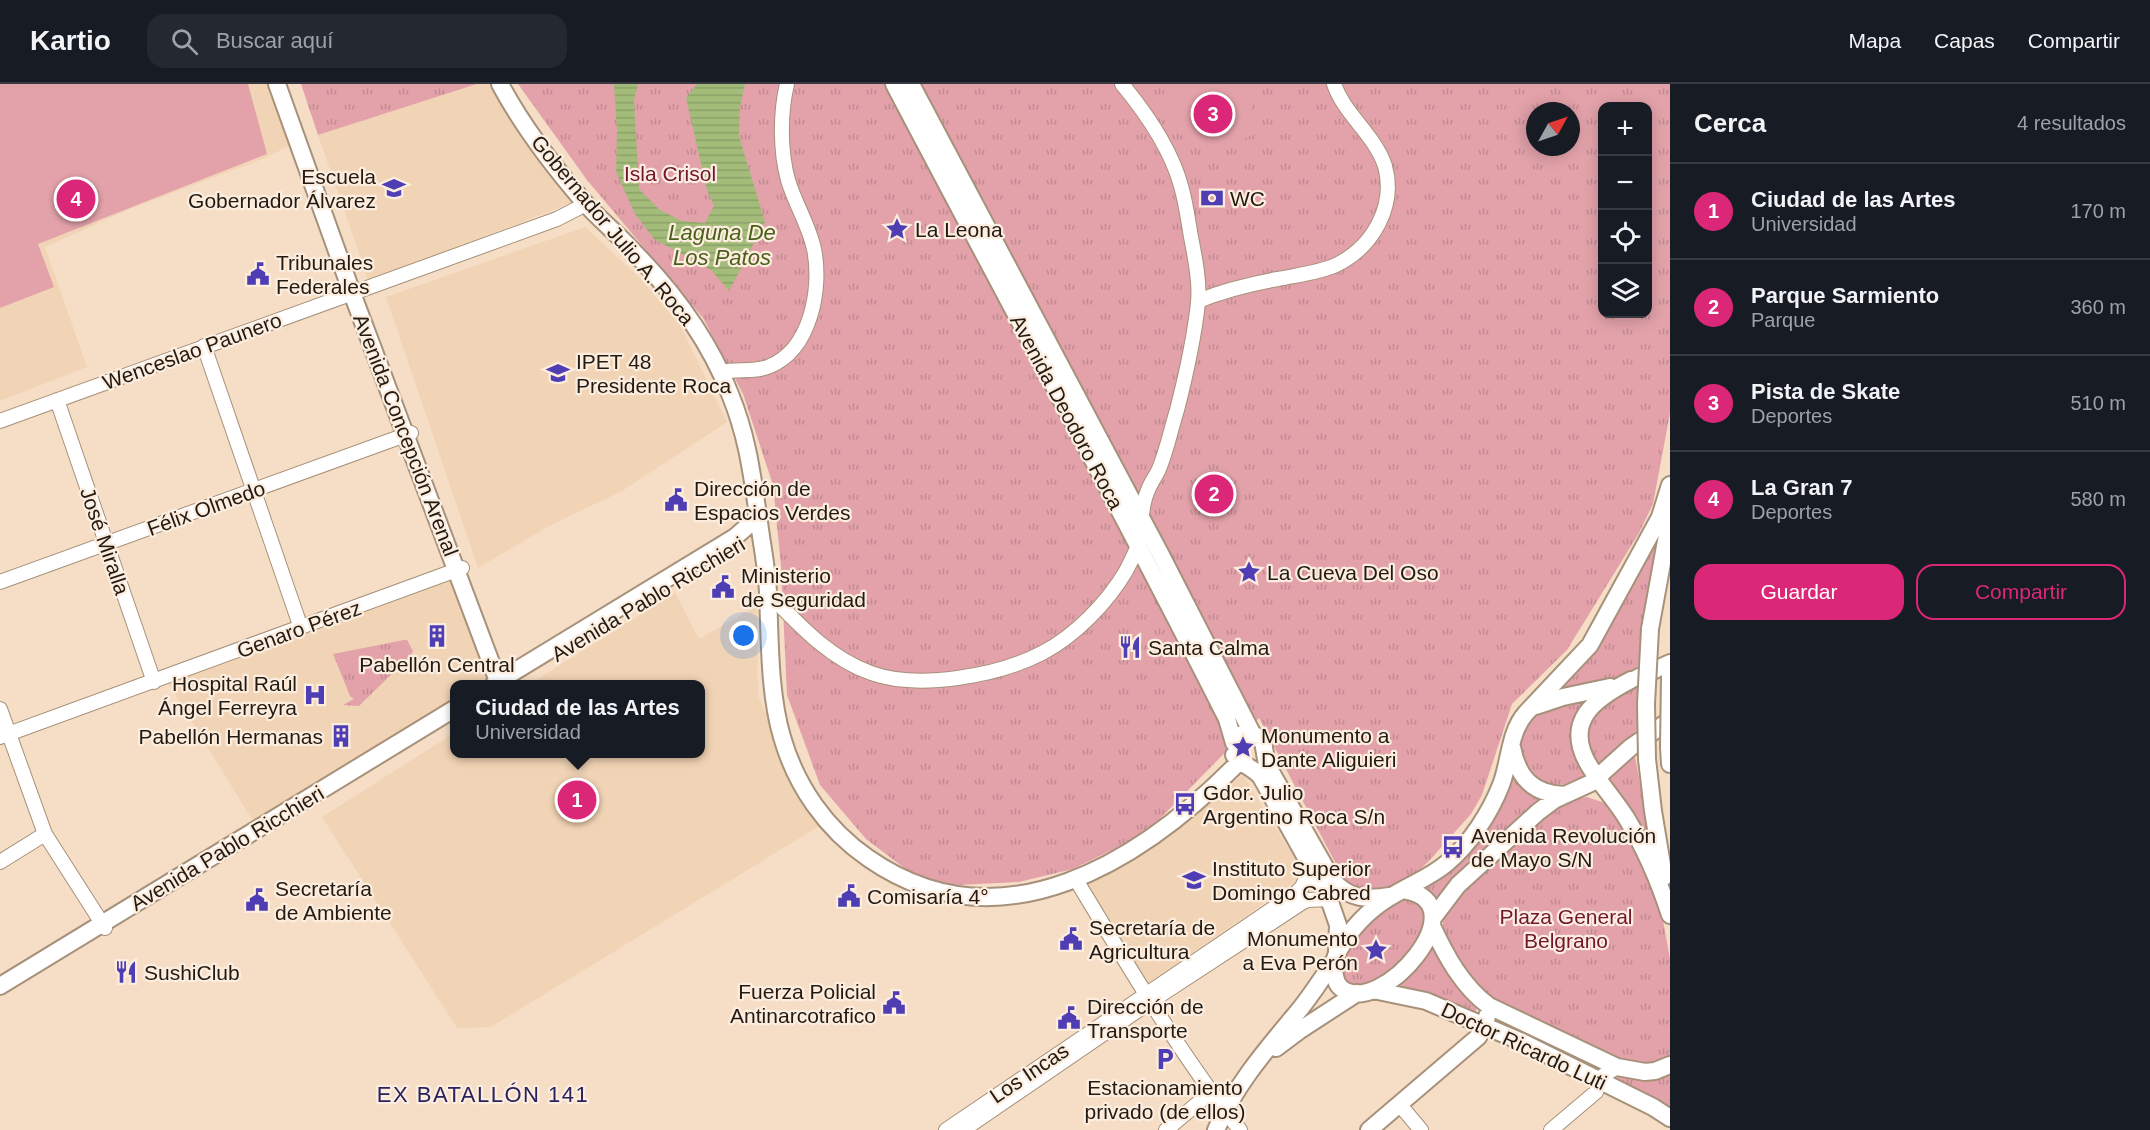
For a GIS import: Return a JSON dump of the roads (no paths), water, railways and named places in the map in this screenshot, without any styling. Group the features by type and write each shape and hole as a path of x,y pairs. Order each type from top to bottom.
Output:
{"main road":[{"name":"Avenida Concepción Arenal","path":"277,84 500,680"},
{"name":"Avenida Concepción Arenal","path":"283,84 355,292"},
{"name":"Gobernador Julio A. Roca","path":"500,84 531,135 586,204 665,284 687,313 721,372 745,438 752,466 760,535"},
{"name":"Avenida Deodoro Roca","path":"894,84 1138,544 1227,719 1233,742 1233,753 1261,777 1329,899 1338,925 1335,958"},
{"name":"Avenida Deodoro Roca","path":"911,84 1161,555 1252,733 1260,738 1267,765 1333,881 1352,896 1364,899 1398,892"},
{"path":"1216,1130 1224,1110 1252,1068 1296,1015 1358,923 1398,892 1428,877 1447,863 1475,830 1498,791 1517,726 1590,645 1660,517 1670,485"},
{"name":"Avenida Pablo Ricchieri","path":"506,680 735,537 758,517"},
{"path":"1670,519 1650,629 1646,704 1647,759 1670,916"},
{"name":"Avenida Pablo Ricchieri","path":"506,680 746,538 760,535"},
{"path":"760,535 768,593 772,671 781,734 787,752 819,812 845,841 896,876 924,888 958,896 980,898 1016,896 1045,889 1115,859 1169,825 1242,763 1258,762 1264,751"},
{"path":"1530,709 1563,697 1604,689 1670,663"},
{"path":"1669,755 1670,676"},
{"path":"1631,680 1598,699 1585,712 1579,733 1582,751 1589,766 1627,819 1648,856 1670,916"},
{"name":"Avenida Pablo Ricchieri","path":"0,992 450,711"},
{"name":"Avenida Pablo Ricchieri","path":"0,986 450,718"},
{"path":"1252,1068 1300,1029 1409,964 1426,941 1433,922 1448,896 1466,877 1538,812 1598,778 1631,747 1670,720"},
{"path":"1233,742 1239,736 1252,733"},
{"path":"1512,746 1517,766 1531,784 1546,793 1565,795"},
{"name":"Doctor Ricardo Luti","path":"1398,892 1416,893 1425,898 1450,962 1474,993 1489,1006 1617,1067 1645,1072 1670,1065"},
{"path":"1335,958 1338,984 1345,990 1365,992"},
{"name":"Doctor Ricardo Luti","path":"1365,992 1426,1000 1520,1041 1600,1080 1670,1118"},
{"path":"1369,1130 1478,1036 1485,1026 1489,1006"}],"street":[{"path":"721,372 756,370 778,363 795,347 809,321 814,297 816,268 809,231 788,181 785,164 783,128 787,84"},
{"path":"768,593 821,644 841,659 884,677 926,681 963,677 1026,660 1057,644 1088,618 1125,573 1138,544 1140,518 1148,490 1163,458 1186,375 1198,300 1195,259 1181,184 1163,144 1141,108 1122,84"},
{"path":"1198,300 1230,289 1316,271 1337,264 1360,247 1374,232 1387,201 1388,177 1384,163 1339,97 1334,84"},
{"name":"Wenceslao Paunero","path":"0,421 558,219 586,204"},
{"path":"204,346 301,628"},
{"name":"José Miralla","path":"57,400 153,682"},
{"name":"Félix Olmedo","path":"0,582 408,434"},
{"name":"Genaro Pérez","path":"5,736 460,569"},
{"path":"0,709 5,736 45,834 104,926"},
{"path":"0,862 45,834"},
{"name":"Los Incas","path":"946,1130 972,1124 1296,893 1302,887 1311,868"},
{"path":"1075,878 1148,998 1211,1092 1240,1130"},
{"name":"Los Incas","path":"1148,998 1303,902 1329,899"},
{"path":"1551,1130 1596,1092 1604,1075 1617,1067"},
{"path":"1166,1130 1211,1092"},
{"path":"1400,1105 1421,1130"}],"water":[{"name":"Laguna De Los Patos","path":"614,84 638,84 634,100 639,189 660,210 682,221 705,223 714,206 707,190 686,98 697,84 745,84 740,107 739,136 765,222 729,291 711,270 654,239 635,214 616,172 617,131"}],"place":[{"name":"Pista de Skate","path":"1213,114"},
{"name":"Escuela Gobernador Álvarez","path":"394,188"},
{"name":"WC","path":"1212,198"},
{"name":"La Gran 7","path":"76,199"},
{"name":"La Leona","path":"897,229"},
{"name":"Tribunales Federales","path":"258,274"},
{"name":"IPET 48 Presidente Roca","path":"558,373"},
{"name":"Parque Sarmiento","path":"1214,494"},
{"name":"Dirección de Espacios Verdes","path":"676,500"},
{"name":"La Cueva Del Oso","path":"1249,572"},
{"name":"Ministerio de Seguridad","path":"723,587"},
{"name":"Pabellón Central","path":"437,636"},
{"name":"Santa Calma","path":"1130,647"},
{"name":"Hospital Raúl Ángel Ferreyra","path":"315,695"},
{"name":"Pabellón Hermanas","path":"341,736"},
{"name":"Monumento a Dante Aliguieri","path":"1243,747"},
{"name":"Ciudad de las Artes","path":"577,800"},
{"name":"Gdor. Julio Argentino Roca S/n","path":"1185,804"},
{"name":"Avenida Revolución de Mayo S/N","path":"1453,847"},
{"name":"Instituto Superior Domingo Cabred","path":"1194,880"},
{"name":"Comisaría 4°","path":"849,896"},
{"name":"Secretaría de Ambiente","path":"257,900"},
{"name":"Secretaría de Agricultura","path":"1071,939"},
{"name":"Monumento a Eva Perón","path":"1376,950"},
{"name":"SushiClub","path":"126,972"},
{"name":"Fuerza Policial Antinarcotrafico","path":"894,1003"},
{"name":"Dirección de Transporte","path":"1069,1018"},
{"name":"Estacionamiento privado (de ellos)","path":"1165,1059"}],"district":[{"name":"EX BATALLÓN 141","path":"483,1094"}],"park label":[{"name":"Isla Crisol","path":"670,173"},
{"name":"Plaza General Belgrano","path":"1566,928"}]}
